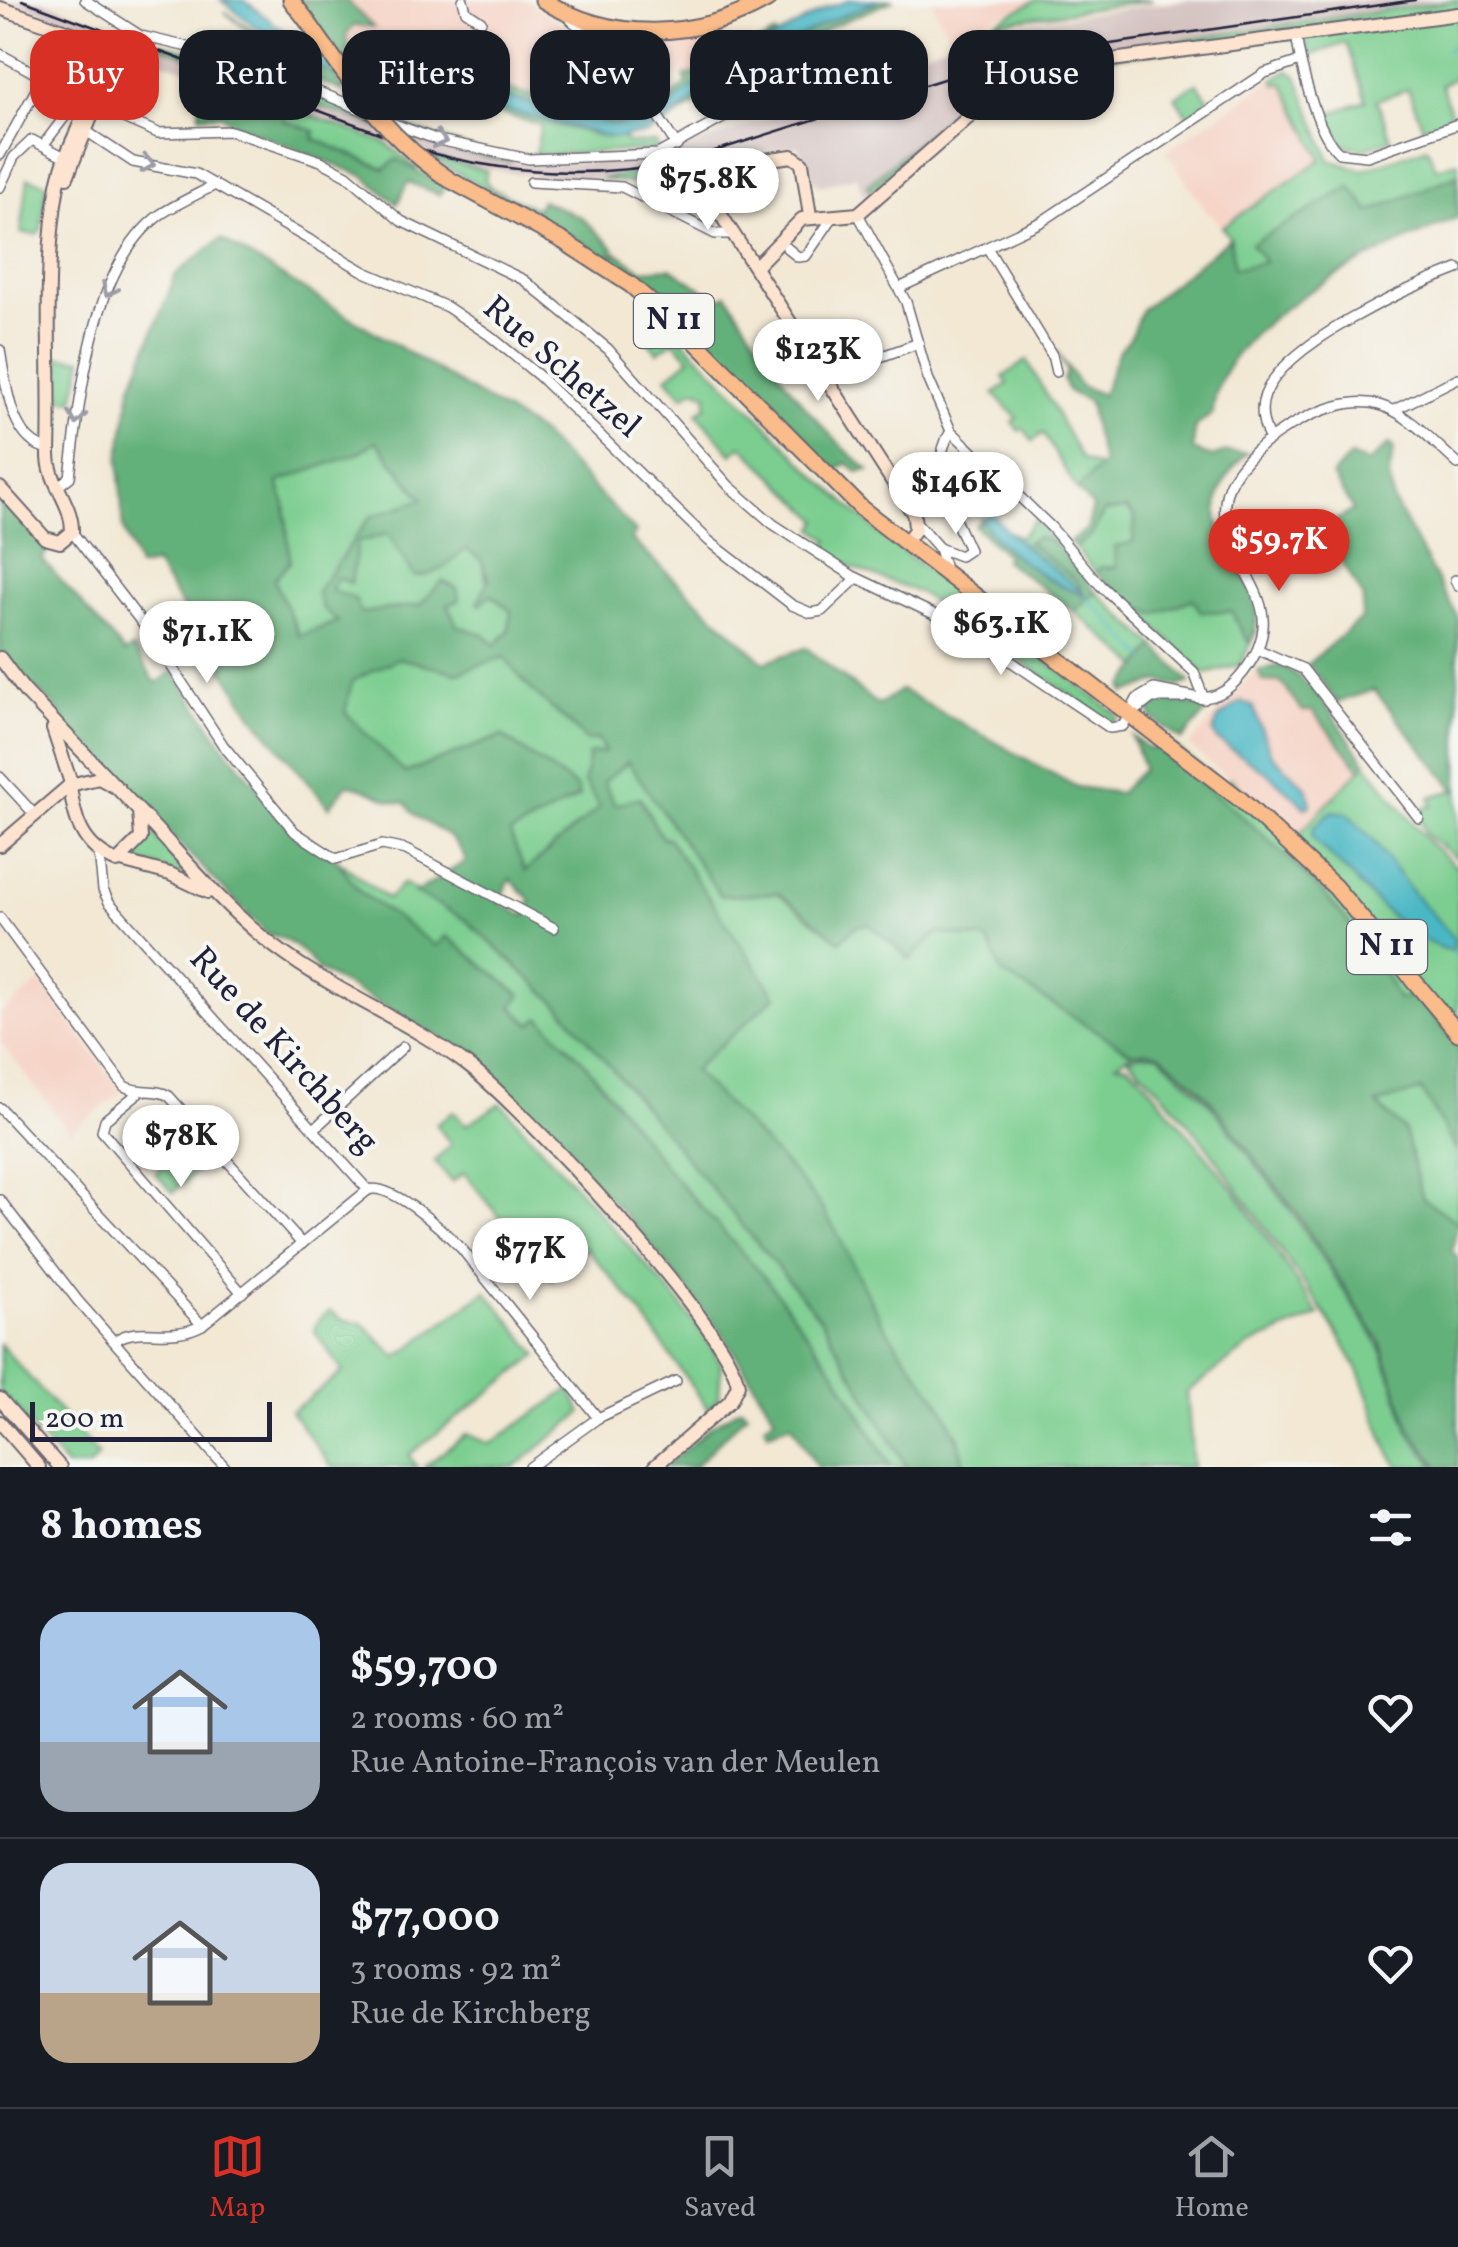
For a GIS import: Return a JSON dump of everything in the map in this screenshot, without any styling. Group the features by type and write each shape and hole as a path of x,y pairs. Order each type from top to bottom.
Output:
{"main road":[{"name":"N 11","path":"291,0 372,116 398,142 450,180 591,258 642,294 823,474 946,576 1132,714 1284,836 1335,887 1458,1033"},
{"path":"663,30 718,20 767,0"},
{"path":"545,2 612,30"},
{"path":"0,8 64,30"},
{"path":"755,267 810,216 858,214 978,109 1011,88 1059,67 1458,14"},
{"path":"57,197 83,120"},
{"path":"0,488 45,538 60,542 72,532 69,513 50,472 53,399 48,264 65,156 81,129"},
{"path":"810,216 802,163 792,156 715,167 696,176 916,522 905,543"},
{"name":"Rue de Kirchberg","path":"0,658 61,741 73,806 85,840 99,852"},
{"name":"Rue de Kirchberg","path":"22,688 231,908"},
{"path":"0,845 71,784 99,778 120,789"},
{"path":"40,810 61,801 73,806"},
{"path":"119,862 141,838 140,811"},
{"path":"99,852 119,862 197,884 305,968 433,1042 498,1090 622,1224 710,1331 737,1375 736,1392 654,1467"},
{"path":"0,1399 60,1467"},
{"path":"0,1422 39,1467"}],"street":[{"path":"85,0 141,36 239,59 438,140 546,160 646,156 718,120"},
{"path":"463,0 466,11 481,21"},
{"path":"545,2 581,30"},
{"path":"1296,34 1300,60 1328,141 1339,154 1367,156 1458,124"},
{"path":"0,54 30,73"},
{"path":"899,288 988,249 1064,208 1266,73 1300,60"},
{"path":"0,155 30,101"},
{"path":"44,144 69,120"},
{"path":"129,120 158,133 232,131 322,161 346,175 401,222 524,280 608,349 747,503 857,578 957,625 1110,728 1124,726 1152,698 1204,698 1227,690 1259,650 1264,610 1258,589 1230,542 1224,510 1232,476 1270,440 1312,416 1350,403 1374,402 1394,410 1458,464"},
{"path":"660,120 675,143"},
{"name":"Rue Schetzel","path":"81,129 133,162 183,170 216,185 365,272 447,307 490,335 539,376 709,541 801,610 811,613 832,606 857,578"},
{"path":"0,187 25,144 44,144 65,156"},
{"path":"531,182 622,187 715,234 734,234"},
{"path":"56,488 70,477 81,388 105,294 152,222 216,185"},
{"path":"858,214 899,288 928,378 952,431 1051,526 1100,585 1194,672 1204,698"},
{"path":"787,248 798,257 806,256 833,216"},
{"path":"988,249 1052,355 1056,372"},
{"path":"1270,440 1262,424 1264,394 1300,354 1356,316 1458,268"},
{"path":"877,358 919,344"},
{"path":"0,350 22,431 34,446 49,449"},
{"path":"1394,410 1458,378"},
{"path":"939,548 960,556 969,550 940,473 938,458 952,431"},
{"path":"916,522 939,548 947,563 946,576"},
{"path":"72,532 149,632 223,745 295,832 336,859 382,845 406,850 554,928"},
{"path":"1259,650 1303,669 1418,818"},
{"path":"0,778 40,810"},
{"name":"Rue de Kirchberg","path":"99,852 109,902 368,1190 384,1190 440,1226 598,1418"},
{"path":"103,878 119,862"},
{"path":"0,918 124,1086 137,1094"},
{"path":"314,1129 403,1047"},
{"path":"242,1293 102,1131 105,1120 137,1094 154,1091 169,1096 302,1244"},
{"path":"0,1108 202,1325"},
{"path":"115,1341 132,1332 184,1335 202,1325 368,1190"},
{"path":"0,1200 115,1341 226,1467"},
{"path":"530,1467 598,1418 676,1381"}],"shaded area":[{"path":"13,0 42,0 123,30 80,30"},
{"path":"346,0 526,0 572,30 530,30 530,95 510,90 510,30 350,30 354,25 372,26"},
{"path":"931,0 1037,0 962,30 948,30 948,33"},
{"path":"1187,0 1447,0 1114,48 1114,30 987,30"},
{"path":"690,36 690,75 684,76 681,71 670,83 670,40"},
{"path":"159,43 179,51 179,67 159,60"},
{"path":"948,43 948,113 868,184 870,192 863,196 857,176 819,186 817,181 810,182 798,146 601,179 563,180 446,162 322,118 322,104 342,111 342,120 366,120 436,146 511,162 564,164 666,155 763,120 928,120 928,50"},
{"path":"1274,79 1277,84 1283,82 1322,159 1222,227 1211,212 1208,214 1166,151"},
{"path":"1280,665 1296,672 1308,685 1366,763 1297,836 1189,746 1251,675"},
{"path":"41,982 122,1092 70,1132 0,1042 0,1014"}],"green space":[{"path":"299,0 346,0 373,27 354,25 350,30 342,30 342,58"},
{"path":"880,0 894,0 826,30 810,30 826,22"},
{"path":"1037,0 1153,0 993,23"},
{"path":"1458,0 1458,77 1441,84 1452,117 1423,128 1408,89 1377,100 1391,139 1364,149 1342,145 1328,115 1366,100 1346,43 1308,56 1305,33 1114,57 1114,50"},
{"path":"161,43 179,48 179,53 160,46"},
{"path":"322,69 332,73 342,91 322,83"},
{"path":"1288,70 1297,76 1330,160 1363,170 1427,147 1436,169 1458,161 1458,175 1370,212 1350,187 1252,244 1266,262 1233,270 1230,238 1222,227 1322,159 1283,83 1277,85 1274,79"},
{"path":"690,75 690,92 670,105 670,98 687,83 684,76"},
{"path":"1197,83 1211,103 1189,118 1175,97"},
{"path":"510,90 530,95 530,104 510,99"},
{"path":"322,95 342,104 342,113 322,106"},
{"path":"510,112 603,137 625,138 626,143 656,143 659,150 535,155 541,125 510,116"},
{"path":"948,115 949,120 870,192 868,184"},
{"path":"322,119 386,143 417,168 413,172 392,164 385,169 313,138 315,132 283,121"},
{"path":"228,120 284,120 315,131 313,139 385,169 396,159 445,186 440,195 408,182 397,204 364,176"},
{"path":"361,120 387,120 512,162 422,140"},
{"path":"595,120 641,120 615,125"},
{"path":"428,156 487,171 485,180 491,188 536,209 533,215"},
{"path":"680,166 683,170 671,173 665,184 663,179 631,183 601,179"},
{"path":"1458,175 1458,217 1349,269 1273,318 1242,347 1222,378 1213,413 1195,427 1193,450 1212,457 1226,452 1247,453 1224,482 1217,508 1221,531 1254,597 1257,619 1249,643 1231,611 1201,612 1193,599 1155,614 1130,604 1096,573 1099,568 1116,567 1115,547 1133,542 1135,517 1127,509 1104,512 1092,534 1075,548 1070,542 1087,529 1093,507 1077,490 1103,463 1089,402 1068,391 1063,380 1067,370 1056,351 1080,386 1102,395 1119,350 1129,340 1142,309 1230,238 1234,269 1265,262 1251,244 1351,187 1370,212"},
{"path":"28,178 47,184 37,235 21,233"},
{"path":"541,200 581,217 614,248 609,258 533,215"},
{"path":"221,239 539,432 636,532 631,539 764,662 806,648 878,705 901,690 1077,787 1119,793 1143,769 1132,736 1150,750 1155,746 1291,861 1353,928 1398,1000 1415,994 1458,1047 1458,1154 1422,1090 1377,1104 1404,1130 1423,1199 1458,1223 1452,1251 1458,1258 1458,1467 1439,1467 1411,1431 1380,1342 1295,1211 1207,1096 1186,1076 1161,1055 1149,1051 1132,1053 1002,973 988,940 937,933 910,959 869,924 856,926 840,941 778,893 721,896 628,762 603,782 615,805 639,797 662,838 668,838 776,996 693,1070 786,1166 826,1214 886,1328 943,1409 964,1467 907,1467 822,1321 560,1006 466,920 415,893 466,861 460,849 406,803 391,801 363,788 347,785 329,807 253,716 155,564 138,567 123,528 119,459 131,388 176,274","holes":["376,441 423,499 370,517 317,592 323,609 338,622 299,636 274,579 290,562 285,505 278,482 359,453","388,534 414,576 436,572 466,549 481,560 489,579 478,602 480,605 490,594 511,611 509,631 495,645 484,634 457,626 448,605 459,601 457,588 442,581 420,605 361,613 355,599 332,591 336,578 351,583 358,542","504,657 534,692 587,741 598,739 605,752 589,754 584,782 600,807 525,871 510,834 579,796 576,787 502,736 405,773 345,712 352,681 399,658 457,673","510,879 531,900 525,916 500,903"]},
{"path":"616,252 642,270 671,268 718,300 727,294 809,410 869,470 858,472 847,463 835,472 687,325 610,261"},
{"path":"665,321 819,479 885,538 1118,715 1117,721 1110,722 918,592 851,567 823,549 829,540 814,529 819,520 742,446 732,454 697,413 706,407 707,394 695,389 683,396 667,377 690,358 674,341 658,352 646,339"},
{"path":"59,357 83,359 74,400 61,399"},
{"path":"1027,360 1082,460 1100,467 1077,490 1043,433 1033,441 1023,428 1019,431 1012,422 1017,418 994,394 1008,384 1003,377"},
{"path":"376,441 423,500 370,517 317,592 323,609 339,621 300,636 273,579 290,562 285,505 278,482 359,453"},
{"path":"1389,444 1394,449 1389,475 1394,502 1458,618 1458,793 1374,690 1337,702 1308,664 1361,619 1363,598 1329,539 1313,534 1353,510 1332,476 1350,456 1368,463"},
{"path":"0,497 49,548 42,559 125,653 133,648 156,683 174,671 223,745 295,832 336,859 360,892 436,946 446,936 521,995 512,1007 531,1024 540,1017 585,1063 667,1169 769,1283 836,1373 891,1467 817,1467 792,1424 768,1432 764,1425 775,1417 722,1333 641,1233 531,1113 443,1039 318,970 296,947 267,934 69,730 48,700 0,657"},
{"path":"1126,509 1135,517 1133,542 1116,567 1099,568 1096,573 1075,548 1092,534 1103,512"},
{"path":"981,519 1027,565 1085,595 1077,581 1027,542 1038,537 1057,545 1096,592 1074,611 1004,560 1007,556 975,526"},
{"path":"1035,520 1057,545 1038,537 1028,543 1077,581 1081,591 1005,530 1020,537"},
{"path":"388,533 414,575 445,567 465,548 481,559 490,594 511,611 509,631 495,646 484,634 457,627 448,605 360,614 332,591 335,577 351,583 357,542"},
{"path":"1096,592 1155,646 1139,667 1074,611"},
{"path":"1193,599 1201,612 1231,611 1249,643 1257,630 1240,665 1205,674 1130,604 1155,614"},
{"path":"1155,646 1190,682 1179,686 1160,681 1125,693 1123,688"},
{"path":"504,656 587,741 598,739 605,753 601,807 524,872 510,834 579,797 576,787 502,736 405,773 344,712 352,681 399,658 457,673"},
{"path":"1280,665 1306,683 1328,708 1366,763 1361,769 1312,711 1302,711 1281,682 1263,681 1258,671"},
{"path":"1163,701 1204,706 1207,711 1182,740 1152,718 1150,709"},
{"path":"1163,738 1225,785 1230,778 1297,836 1366,763 1427,841 1458,868 1458,1047 1415,994 1398,1000 1354,928 1291,861 1155,746"},
{"path":"629,762 721,896 778,893 840,941 856,926 869,924 910,959 937,933 988,940 1003,974 1132,1053 1117,1063 1128,1065 1140,1075 1236,1192 1319,1315 1249,1346 1187,1392 1193,1467 964,1467 959,1437 885,1327 817,1201 692,1070 775,996 668,839 662,838 640,797 616,806 603,782"},
{"path":"1455,790 1458,859 1426,835 1417,810 1432,806 1430,797"},
{"path":"146,826 196,880 128,858"},
{"path":"336,859 388,899 403,883 466,920 560,1006 822,1321 907,1467 891,1467 836,1373 769,1283 667,1169 585,1063 540,1018 531,1024 511,1006 521,996 446,937 436,947 360,892"},
{"path":"1158,1054 1207,1100 1290,1209 1371,1332 1383,1354 1410,1434 1436,1467 1399,1467 1386,1444 1358,1370 1334,1328 1213,1155 1128,1058"},
{"path":"1422,1090 1458,1154 1458,1223 1423,1199 1404,1130 1376,1104"},
{"path":"501,1103 680,1303 710,1344 721,1364 719,1398 708,1409 636,1306 586,1248 551,1279 464,1173 452,1182 435,1161 451,1144 436,1125 453,1111 466,1125"},
{"path":"195,1137 213,1157 173,1192 155,1173"},
{"path":"486,1291 538,1355 409,1455 417,1467 332,1467 291,1412 343,1372 314,1330 318,1320 330,1311 343,1320 362,1323 397,1357"},
{"path":"0,1344 98,1455 89,1467 67,1467 0,1392"},
{"path":"570,1389 582,1413 515,1467 424,1467 467,1434 490,1444"},
{"path":"741,1408 747,1413 694,1467 664,1467 713,1425"}],"water":[{"path":"221,0 244,0 283,30 260,30"},
{"path":"851,0 880,0 813,30 789,30 826,8"},
{"path":"322,53 342,61 342,76 322,69"},
{"path":"690,89 690,103 669,122 646,134 614,138 544,120 595,120 615,125 670,120 670,104"},
{"path":"510,99 530,104 530,116 510,111"},
{"path":"993,514 1014,537 1087,597 1043,575 1001,544 981,519"},
{"path":"1241,701 1253,707 1271,754 1308,789 1311,805 1305,807 1270,775 1217,740 1213,732 1218,719"},
{"path":"1332,811 1347,813 1373,840 1454,938 1453,951 1434,945 1399,923 1312,836 1314,827"}],"waterway":[{"path":"1447,49 1458,45"},
{"path":"1087,597 1145,658"},
{"path":"1453,951 1458,958"}],"railway":[{"path":"22,0 435,154 498,167 560,172 623,170 686,160 1007,59 1415,0"}]}
